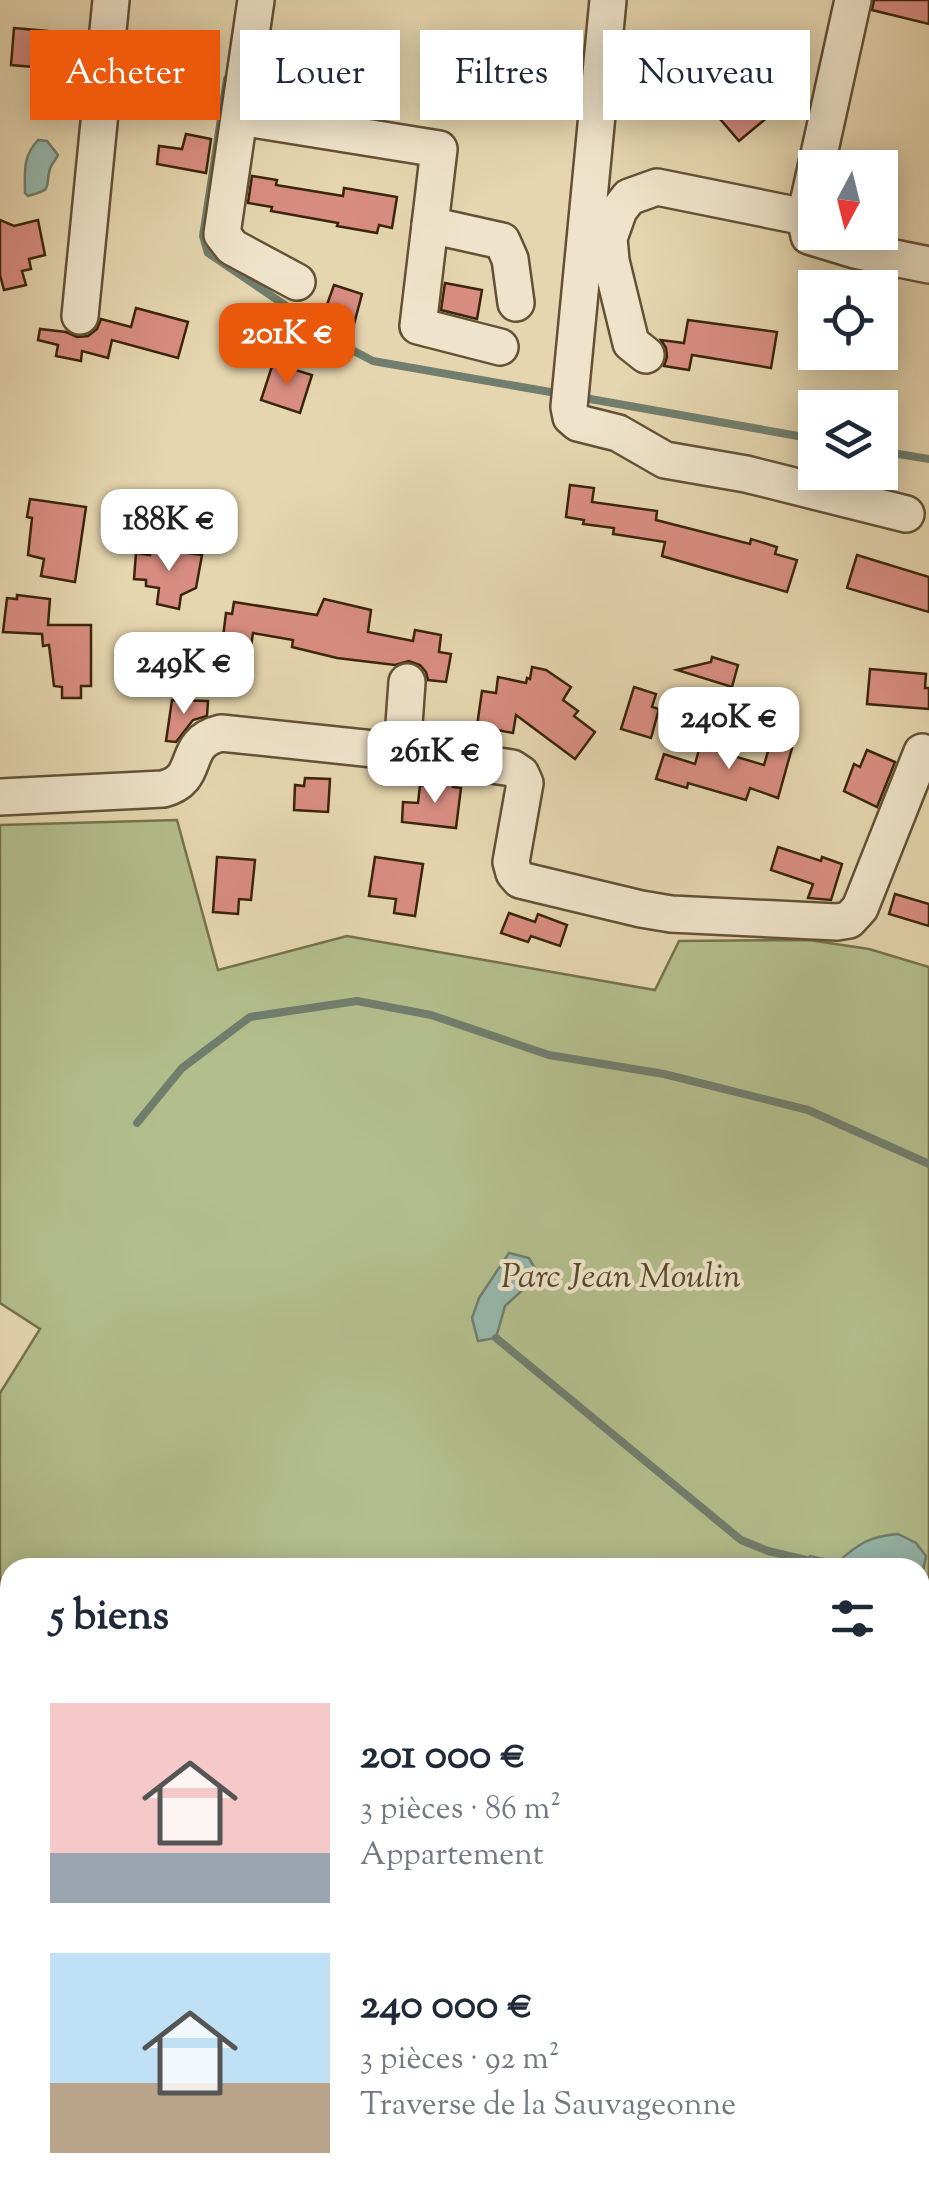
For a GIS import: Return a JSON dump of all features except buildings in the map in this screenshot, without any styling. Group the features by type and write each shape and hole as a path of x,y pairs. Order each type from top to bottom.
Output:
{"street":[{"path":"80,316 111,0"},
{"path":"252,30 256,0"},
{"path":"608,0 571,418 578,424 618,433 665,460 799,486 906,514"},
{"path":"820,150 853,0"},
{"path":"240,117 222,234 232,248 297,282"},
{"path":"259,120 439,149 418,326 500,347"},
{"path":"646,356 632,343 610,250 609,238 619,210 629,197 657,187 798,216"},
{"path":"430,225 502,241 510,259 516,303"},
{"path":"855,250 929,264"},
{"path":"402,752 407,682"},
{"path":"0,797 175,786 186,774 200,742 221,733 512,768 521,774 524,783 511,862 520,880 672,914 837,922 849,920 860,908 922,752"}],"green space":[{"name":"Parc Jean Moulin","path":"177,820 218,970 347,936 655,990 679,941 809,940 869,949 929,967 929,1558 0,1558 0,1393 40,1329 0,1303 0,825"}],"water":[{"path":"38,140 47,141 58,155 47,187 28,196 26,165"},
{"path":"721,691 769,705 762,728 716,715"},
{"path":"509,1253 529,1258 539,1275 505,1306 496,1338 478,1341 472,1318 479,1298"},
{"path":"898,1534 916,1543 926,1558 843,1558 880,1537"}],"waterway":[{"path":"227,79 203,236 208,253 373,361 556,393"},
{"path":"579,397 798,436"},
{"path":"898,454 929,459"},
{"path":"137,1123 182,1068 250,1017 357,1001 431,1015 549,1055 664,1074 808,1110 929,1164"},
{"path":"496,1338 741,1540 798,1558"}]}
